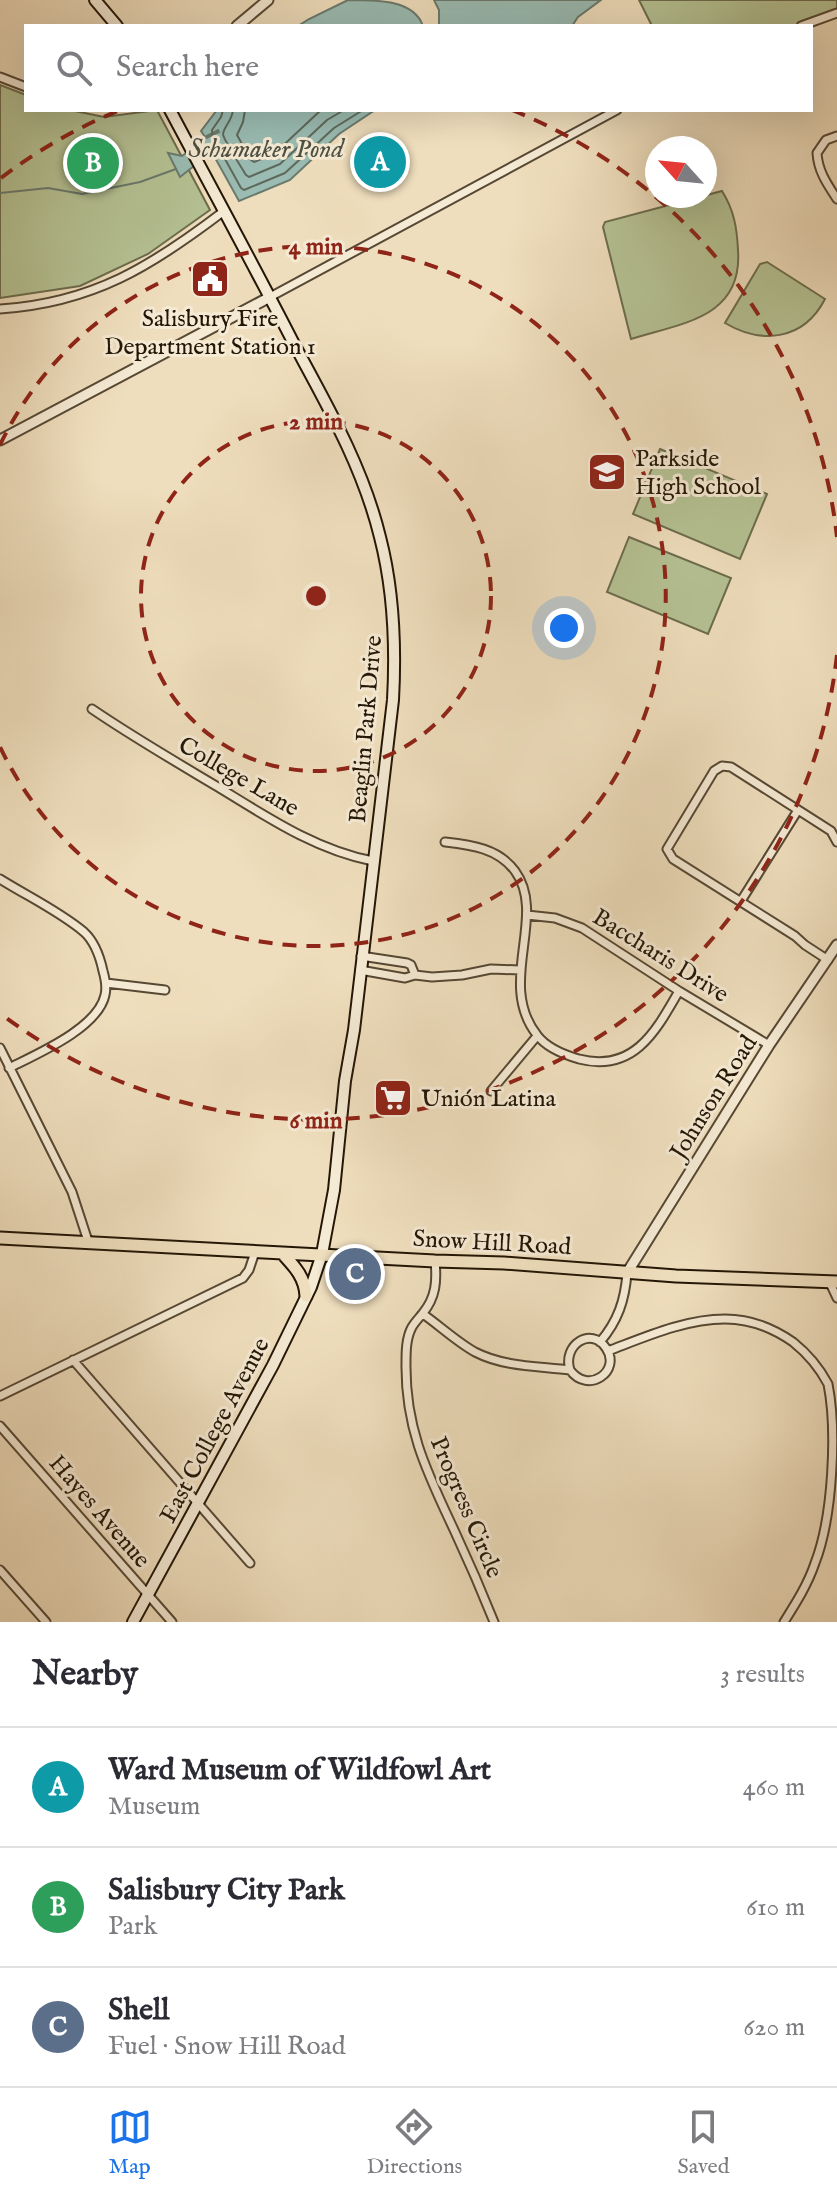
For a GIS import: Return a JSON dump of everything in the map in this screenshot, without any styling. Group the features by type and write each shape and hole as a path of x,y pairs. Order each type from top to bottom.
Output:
{"main road":[{"path":"95,0 115,24"},
{"name":"Beaglin Park Drive","path":"171,112 346,444 373,509 384,553 394,618 393,700 334,1190 322,1254"},
{"name":"Snow Hill Road","path":"0,1238 834,1282"},
{"path":"282,1253 300,1272 306,1296"},
{"name":"East College Avenue","path":"133,1622 273,1365 322,1254"}],"street":[{"path":"239,24 268,0"},
{"path":"807,24 837,13"},
{"path":"0,77 24,86"},
{"path":"0,440 613,112"},
{"path":"837,136 826,140 817,153 823,178 837,199"},
{"path":"0,309 70,298 109,285 162,256 224,211"},
{"name":"College Lane","path":"92,709 163,755 301,836 351,857 373,861"},
{"path":"828,960 673,859 667,849 714,771 722,766 731,767 831,831 837,842"},
{"path":"741,901 798,810"},
{"path":"445,842 480,846 502,859 515,871 521,883 528,905 520,970 522,999 537,1036 570,1056 590,1062 612,1061 640,1047 662,1020 679,991"},
{"path":"0,879 85,933 99,955 106,983 99,1011 87,1023 9,1068"},
{"name":"Baccharis Drive","path":"527,915 555,918 582,928 769,1045"},
{"name":"Johnson Road","path":"627,1273 769,1045 837,945"},
{"path":"361,956 407,963 415,975"},
{"path":"360,970 405,978 415,975 448,977 491,969 520,970"},
{"path":"106,983 165,990"},
{"path":"491,1091 537,1036"},
{"path":"0,1048 72,1192 88,1241"},
{"path":"0,1396 243,1278 255,1252"},
{"name":"Progress Circle","path":"435,1261 437,1278 431,1302 410,1330 407,1343 408,1399 415,1438 429,1480 494,1622"},
{"path":"600,1342 621,1309 627,1273"},
{"path":"834,1282 837,1298"},
{"path":"423,1314 474,1351 492,1359 508,1364 570,1370"},
{"path":"608,1351 681,1325 727,1319 765,1326 782,1335 810,1356 819,1368 829,1386 834,1405 837,1457 834,1491 815,1565 784,1622"},
{"path":"585,1339 600,1342 608,1351 610,1363 599,1379 579,1379 570,1370 568,1357 574,1345 585,1339"},
{"path":"73,1360 250,1563"},
{"name":"Hayes Avenue","path":"0,1426 172,1622"},
{"path":"0,1570 46,1622"}],"green space":[{"path":"639,0 837,0 837,13 807,24 651,24"},
{"path":"0,85 24,94 24,112 80,112 104,117 158,112 210,210 148,254 80,286 0,298"},
{"path":"722,191 726,198 736,227 737,273 731,290 720,304 706,314 631,339 603,227 605,222 658,208 717,208 717,192"},
{"path":"767,262 825,299 806,323 781,335 753,334 725,323 760,264"},
{"path":"660,449 767,494 740,559 633,514"},
{"path":"629,537 731,578 708,634 607,592"}],"water":[{"path":"348,0 383,1 412,11 422,24 301,24"},
{"path":"434,0 601,0 573,24 439,24 439,10"},
{"name":"Schumaker Pond","path":"215,112 372,112 339,134 290,180 239,201 214,156 226,147 208,155 180,177 168,153 182,156 219,132 205,137 201,131"}],"waterway":[{"path":"0,193 48,188 82,194 140,182 176,169"}],"place":[{"name":"Ward Museum of Wildfowl Art","path":"380,162"},
{"name":"Salisbury City Park","path":"93,163"},
{"name":"Salisbury Fire Department Station 1","path":"210,279"},
{"name":"Parkside High School","path":"607,472"},
{"name":"Unión Latina","path":"393,1098"},
{"name":"Shell","path":"355,1274"}]}
